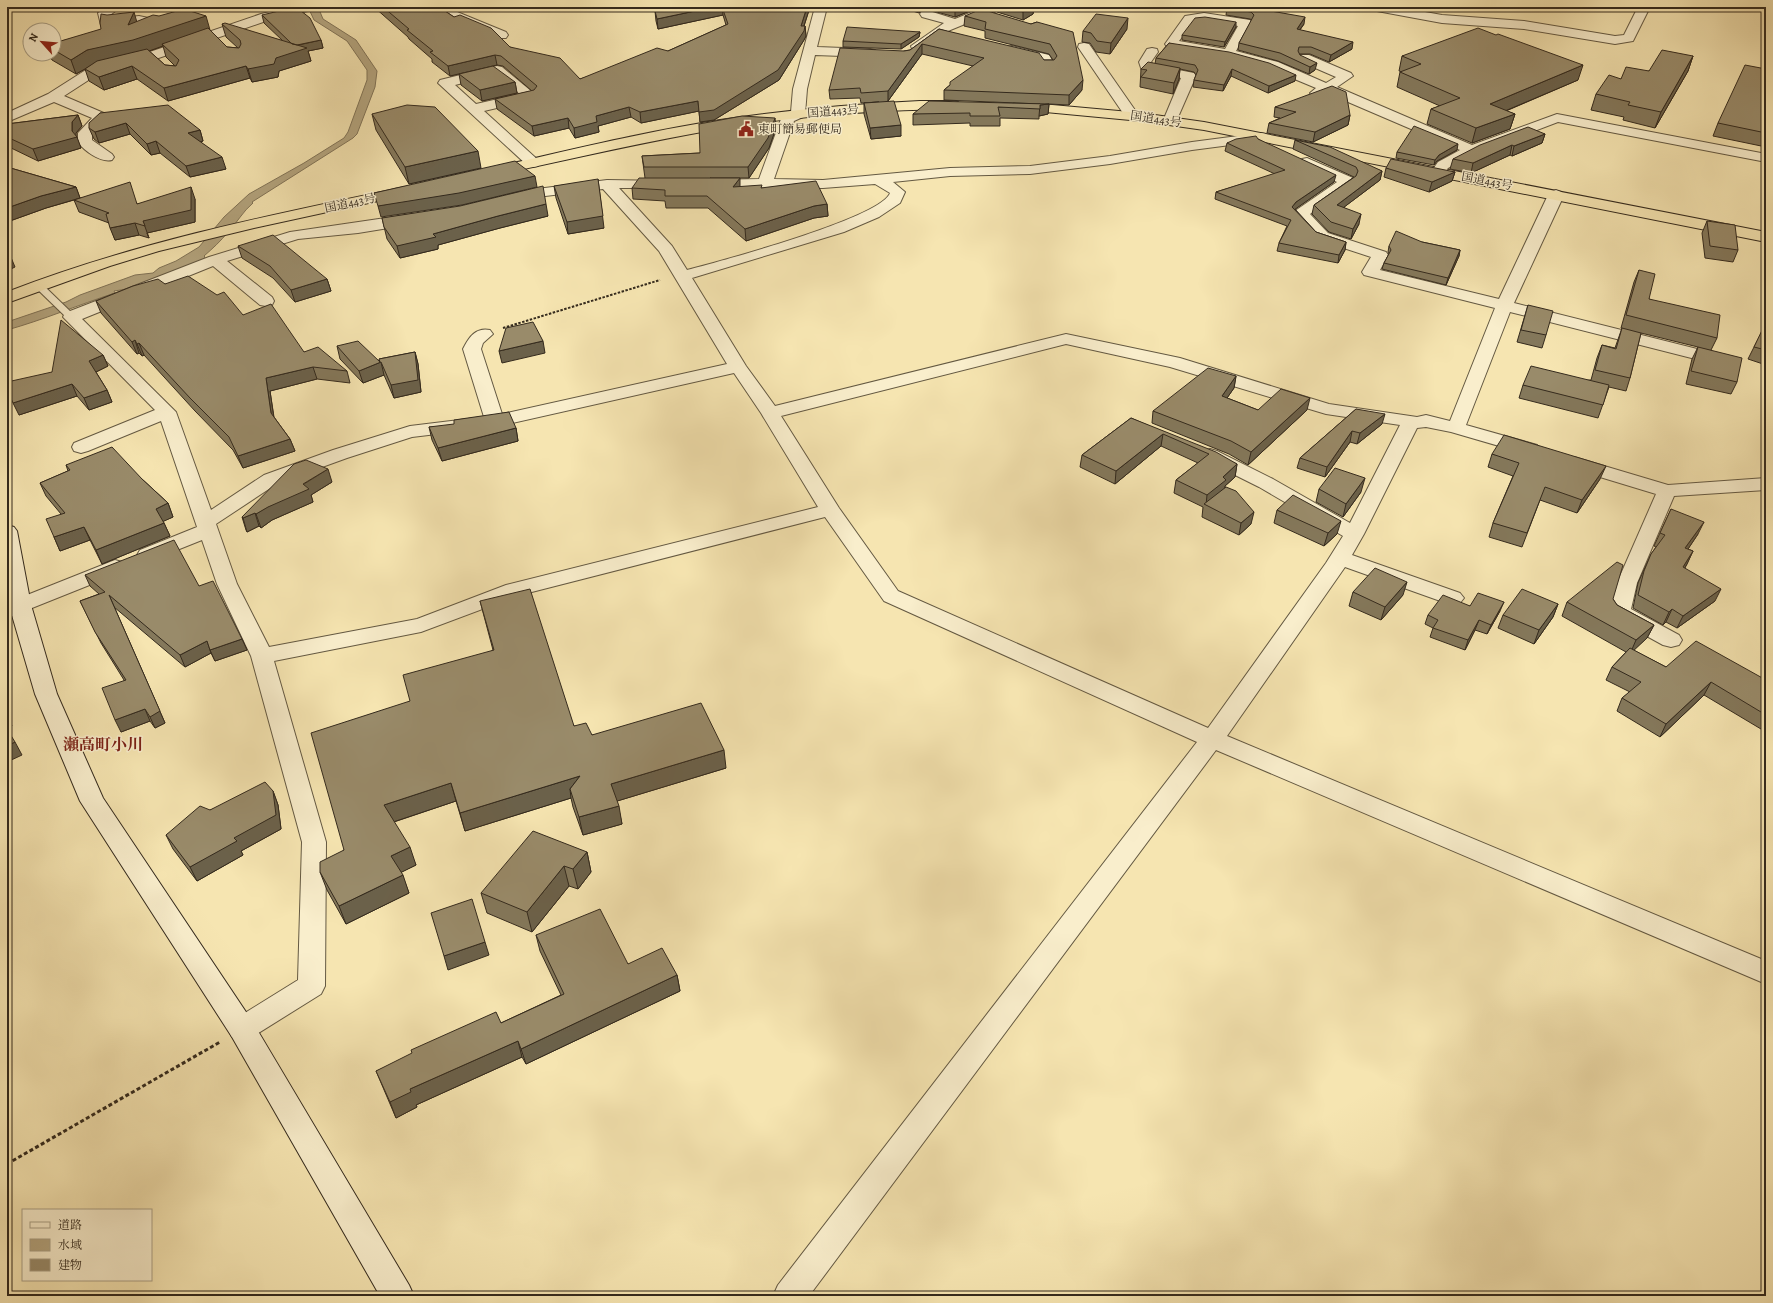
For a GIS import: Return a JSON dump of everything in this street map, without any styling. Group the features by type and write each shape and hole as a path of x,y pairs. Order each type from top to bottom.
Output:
{"highway":[{"name":"国道443号","path":"479,175 687,130 798,114 878,108 971,106"},
{"name":"国道443号","path":"1002,106 1076,110 1170,121 1261,137 1766,237"},
{"name":"国道443号","path":"7,298 38,285 150,248 232,228 417,188"}],"street":[{"path":"115,7 104,13 105,22 112,24 138,20 163,26 183,19"},
{"path":"7,118 53,97 97,69 154,55 253,13 262,7"},
{"path":"214,30 265,17 288,9 308,7"},
{"path":"434,7 502,35"},
{"path":"765,183 788,119 798,114 800,89 811,51 821,7"},
{"path":"1377,7 1442,19 1524,25 1615,40 1625,40 1629,38 1644,7"},
{"path":"904,55 938,32 956,23 981,13 995,12"},
{"path":"926,14 956,23"},
{"path":"1229,53 1246,23 1204,17 1189,19 1171,44 1229,53 1274,65 1472,150"},
{"path":"214,30 225,45"},
{"path":"938,32 953,36"},
{"path":"998,47 1044,58 1048,65"},
{"path":"1084,47 1132,116"},
{"path":"811,51 881,54"},
{"path":"1152,52 1144,62 1147,68 1189,76 1170,121"},
{"path":"154,55 164,64"},
{"path":"1304,58 1346,76 1327,88 1306,97"},
{"path":"474,109 530,96 496,70 445,83 533,163"},
{"path":"53,97 102,117 85,134 85,142 107,158"},
{"path":"1438,172 1443,165 1472,150 1557,118 1761,157"},
{"path":"694,184 823,184 950,172 1030,170 1110,160 1261,137 1262,142 1348,181 1300,214 1311,223 1322,236 1380,255 1370,272 1738,364"},
{"path":"682,276 839,229 874,214 895,200 898,192 878,179"},
{"path":"607,184 666,249 738,367 770,413 830,510 891,596 1212,739 1766,973"},
{"path":"500,202 537,193 607,184 678,184"},
{"path":"1456,428 1504,306 1556,195"},
{"path":"242,1029 311,986 314,842 262,656 227,584 168,412 71,317 215,260 296,235 358,228 425,217"},
{"path":"215,260 266,301"},
{"path":"484,334 476,340 472,349 495,421"},
{"path":"770,413 1066,340 1174,362 1259,387 1326,409 1417,422"},
{"path":"14,608 207,526 271,480 340,454 410,432 495,421 738,367"},
{"path":"81,447 168,412"},
{"path":"789,1296 1212,739 1340,558 1354,534 1410,423 1426,421 1456,428 1667,491 1766,484"},
{"path":"1192,448 1227,463 1354,534"},
{"path":"1667,491 1627,583 1620,612 1671,640"},
{"path":"262,656 421,625 513,590 830,510"},
{"path":"7,531 14,608 46,694 92,801 242,1029 398,1296"},
{"path":"1340,558 1453,598"}],"lane":[{"path":"38,285 71,317"}],"path":[{"path":"484,334 643,284 671,276 682,276"},
{"path":"7,1164 242,1029"}],"water":[{"path":"308,7 318,7 323,19 356,40 377,71 375,87 357,134 252,202 253,203 222,239 204,256 205,257 203,260 127,289 114,291 115,293 7,330 7,322 66,302 80,295 135,275 153,273 159,268 176,261 199,247 224,217 249,194 304,163 344,138 348,132 367,80 367,70 347,41 314,20"}],"building":[{"path":"296,7 310,18 321,40 297,45 292,44 262,15"},
{"path":"383,7 439,7 454,17 460,15 491,28 510,47 560,58 580,79 657,48 668,51 728,24 722,7 807,7 801,26 805,26 804,31 778,70 714,110 699,112 698,101 640,112 629,107 596,116 597,122 574,128 568,118 532,126 495,99 534,90 537,86 501,56 495,55 448,66 430,52 433,51 407,30 409,29"},
{"path":"663,7 714,7 657,19 655,11"},
{"path":"946,7 962,7 955,10"},
{"path":"1006,7 1034,7 1023,12"},
{"path":"1227,7 1248,7 1305,17 1297,29 1353,42 1331,55 1311,47 1299,47 1298,51 1300,55 1317,63 1310,67 1280,53 1239,43 1254,15 1251,12"},
{"path":"184,9 206,16 133,40 87,50 71,60 62,55 62,41 101,29 101,14 107,15 134,12 128,25 153,15 159,16"},
{"path":"981,9 1031,24 1037,22 1073,32 1083,80 1069,95 944,90 950,85 950,82 984,58 922,44 888,91 861,93 860,88 829,90 840,48 910,50 939,29 1039,53 1044,60 1054,60 1057,56 1050,44 985,29 986,22 965,16"},
{"path":"1096,14 1128,18 1111,43 1097,41 1091,33 1083,31"},
{"path":"1205,17 1236,22 1225,42 1182,35 1195,18"},
{"path":"225,23 307,48 276,58 274,64 248,69 246,66 164,88 132,66 99,77 85,69 97,61 147,49 165,65 176,66 179,60 162,44 208,28 227,47 239,48 241,44 240,40 222,24"},
{"path":"847,27 920,32 901,44 843,41"},
{"path":"1478,28 1583,65 1490,104 1515,114 1476,128 1431,109 1460,98 1400,72 1421,64 1402,56"},
{"path":"1169,43 1229,52 1269,63 1296,75 1269,86 1232,69 1224,85 1194,80 1198,70 1195,65 1156,58"},
{"path":"1662,50 1693,56 1661,112 1628,105 1630,102 1596,94 1609,75 1621,79 1626,67 1649,71"},
{"path":"1148,62 1180,68 1174,83 1141,77 1147,70 1141,69"},
{"path":"1745,65 1766,69 1766,133 1718,123"},
{"path":"493,66 515,82 480,90 459,74"},
{"path":"1332,86 1346,92 1350,115 1315,132 1269,123 1296,112 1275,107"},
{"path":"894,101 901,125 870,128 864,103"},
{"path":"929,101 1049,104 1040,105 1040,109 998,107 1000,116 970,116 970,113 913,114"},
{"path":"168,105 200,130 188,133 222,157 186,166 156,141 147,144 126,123 95,132 89,128 89,123 100,113"},
{"path":"407,105 435,107 478,151 405,167 372,114"},
{"path":"78,115 72,122 72,131 77,137 33,149 7,137 7,124"},
{"path":"742,116 775,118 768,138 748,167 644,167 642,156 700,153 699,124"},
{"path":"1414,126 1458,144 1439,155 1435,160 1397,152"},
{"path":"1528,127 1545,134 1514,146 1512,145 1473,163 1453,159 1480,145"},
{"path":"1256,136 1258,139 1336,175 1296,202 1292,207 1316,232 1346,242 1339,255 1279,243 1291,220 1216,192 1285,170 1227,143 1236,139"},
{"path":"1295,140 1330,147 1382,171 1337,205 1361,214 1353,229 1331,222 1314,205 1356,176 1358,171 1356,167"},
{"path":"1391,159 1455,172 1432,182 1386,168"},
{"path":"515,161 535,176 459,193 378,206 374,193"},
{"path":"7,167 76,187 41,196 7,208"},
{"path":"639,178 740,178 733,187 762,185 761,188 816,181 827,204 814,206 745,229 707,196 665,196 665,190 632,188"},
{"path":"598,179 603,216 567,222 554,186"},
{"path":"130,182 137,204 191,187 191,210 143,221 145,226 135,223 110,228 106,214 109,213 74,200"},
{"path":"543,186 546,204 433,234 436,237 397,246 384,227 382,218 460,206"},
{"path":"1707,221 1735,225 1738,250 1710,246"},
{"path":"1396,231 1422,242 1460,250 1448,278 1384,263 1391,250 1389,246"},
{"path":"273,235 327,279 291,290 270,266 238,246"},
{"path":"1639,270 1655,274 1649,299 1720,315 1717,338 1626,315"},
{"path":"188,276 217,295 224,292 243,315 271,304 304,352 318,347 347,371 313,367 266,378 271,413 290,439 238,456 229,437 139,343 137,344 135,340 132,342 96,301 133,286 158,279 165,284"},
{"path":"1528,305 1553,311 1546,335 1521,330"},
{"path":"61,320 103,355 89,361 107,390 84,398 72,384 13,403 7,389 7,382 52,372"},
{"path":"533,322 543,341 499,351 506,328"},
{"path":"1766,324 1766,350 1754,347"},
{"path":"1622,328 1641,333 1630,378 1595,370 1602,345 1616,349"},
{"path":"358,341 380,362 379,359 415,352 418,380 391,385 381,362 359,371 337,346"},
{"path":"1698,347 1742,358 1737,382 1691,371"},
{"path":"1531,366 1609,385 1603,405 1523,385"},
{"path":"1208,368 1236,376 1222,396 1258,410 1281,389 1310,398 1251,452 1231,441 1153,411"},
{"path":"1356,409 1385,414 1360,433 1352,431 1327,467 1300,458"},
{"path":"509,412 516,428 438,448 429,427 454,424 454,420"},
{"path":"1131,418 1216,452 1237,464 1223,477 1226,480 1207,495 1176,480 1209,454 1163,434 1116,471 1082,455"},
{"path":"1504,435 1606,466 1582,500 1545,487 1527,533 1493,523 1519,463 1492,454"},
{"path":"112,447 142,479 168,503 156,509 164,523 96,550 84,527 54,537 46,519 65,513 40,483 70,470 66,465"},
{"path":"306,460 328,469 303,484 309,489 268,507 256,514 242,517 294,464"},
{"path":"1335,468 1365,478 1346,504 1319,489"},
{"path":"1226,487 1236,491 1254,512 1241,523 1204,504"},
{"path":"1293,495 1341,521 1328,533 1277,510"},
{"path":"1671,509 1704,522 1685,548 1693,551 1683,567 1721,589 1683,616 1672,609 1669,612 1638,595 1644,571 1651,554 1665,535 1660,533"},
{"path":"174,540 199,586 213,581 242,639 210,650 207,641 180,655 109,595 160,711 150,717 145,709 115,720 102,688 126,680 95,632 80,601 105,592 85,575"},
{"path":"1617,562 1623,565 1613,599 1617,605 1654,625 1636,640 1567,602"},
{"path":"1375,568 1407,582 1385,607 1353,592"},
{"path":"530,589 574,726 586,723 592,735 701,703 724,750 611,784 619,806 579,817 570,789 580,776 460,813 451,783 384,805 410,847 391,856 403,875 339,906 320,872 320,862 344,850 311,733 410,701 403,675 494,650 480,601"},
{"path":"1522,589 1558,604 1539,630 1503,615"},
{"path":"1478,593 1504,602 1491,625 1479,620 1468,640 1433,628 1438,620 1428,615 1443,595 1470,606"},
{"path":"1696,641 1766,680 1766,715 1711,682 1666,724 1622,698 1641,682 1612,667 1630,648 1666,667"},
{"path":"7,729 15,742 7,746"},
{"path":"265,782 273,791 276,815 234,838 237,841 190,867 166,835 200,806 210,810"},
{"path":"533,831 587,852 573,869 564,866 527,912 481,893"},
{"path":"472,899 485,942 444,956 431,913"},
{"path":"600,909 628,964 662,948 677,975 521,1049 518,1041 410,1089 411,1092 390,1102 376,1071 412,1053 411,1050 496,1012 501,1023 564,994 536,935"}],"place":[{"name":"東町簡易郵便局","path":"746,129"}],"district":[{"name":"瀬高町小川","path":"103,744"}]}
